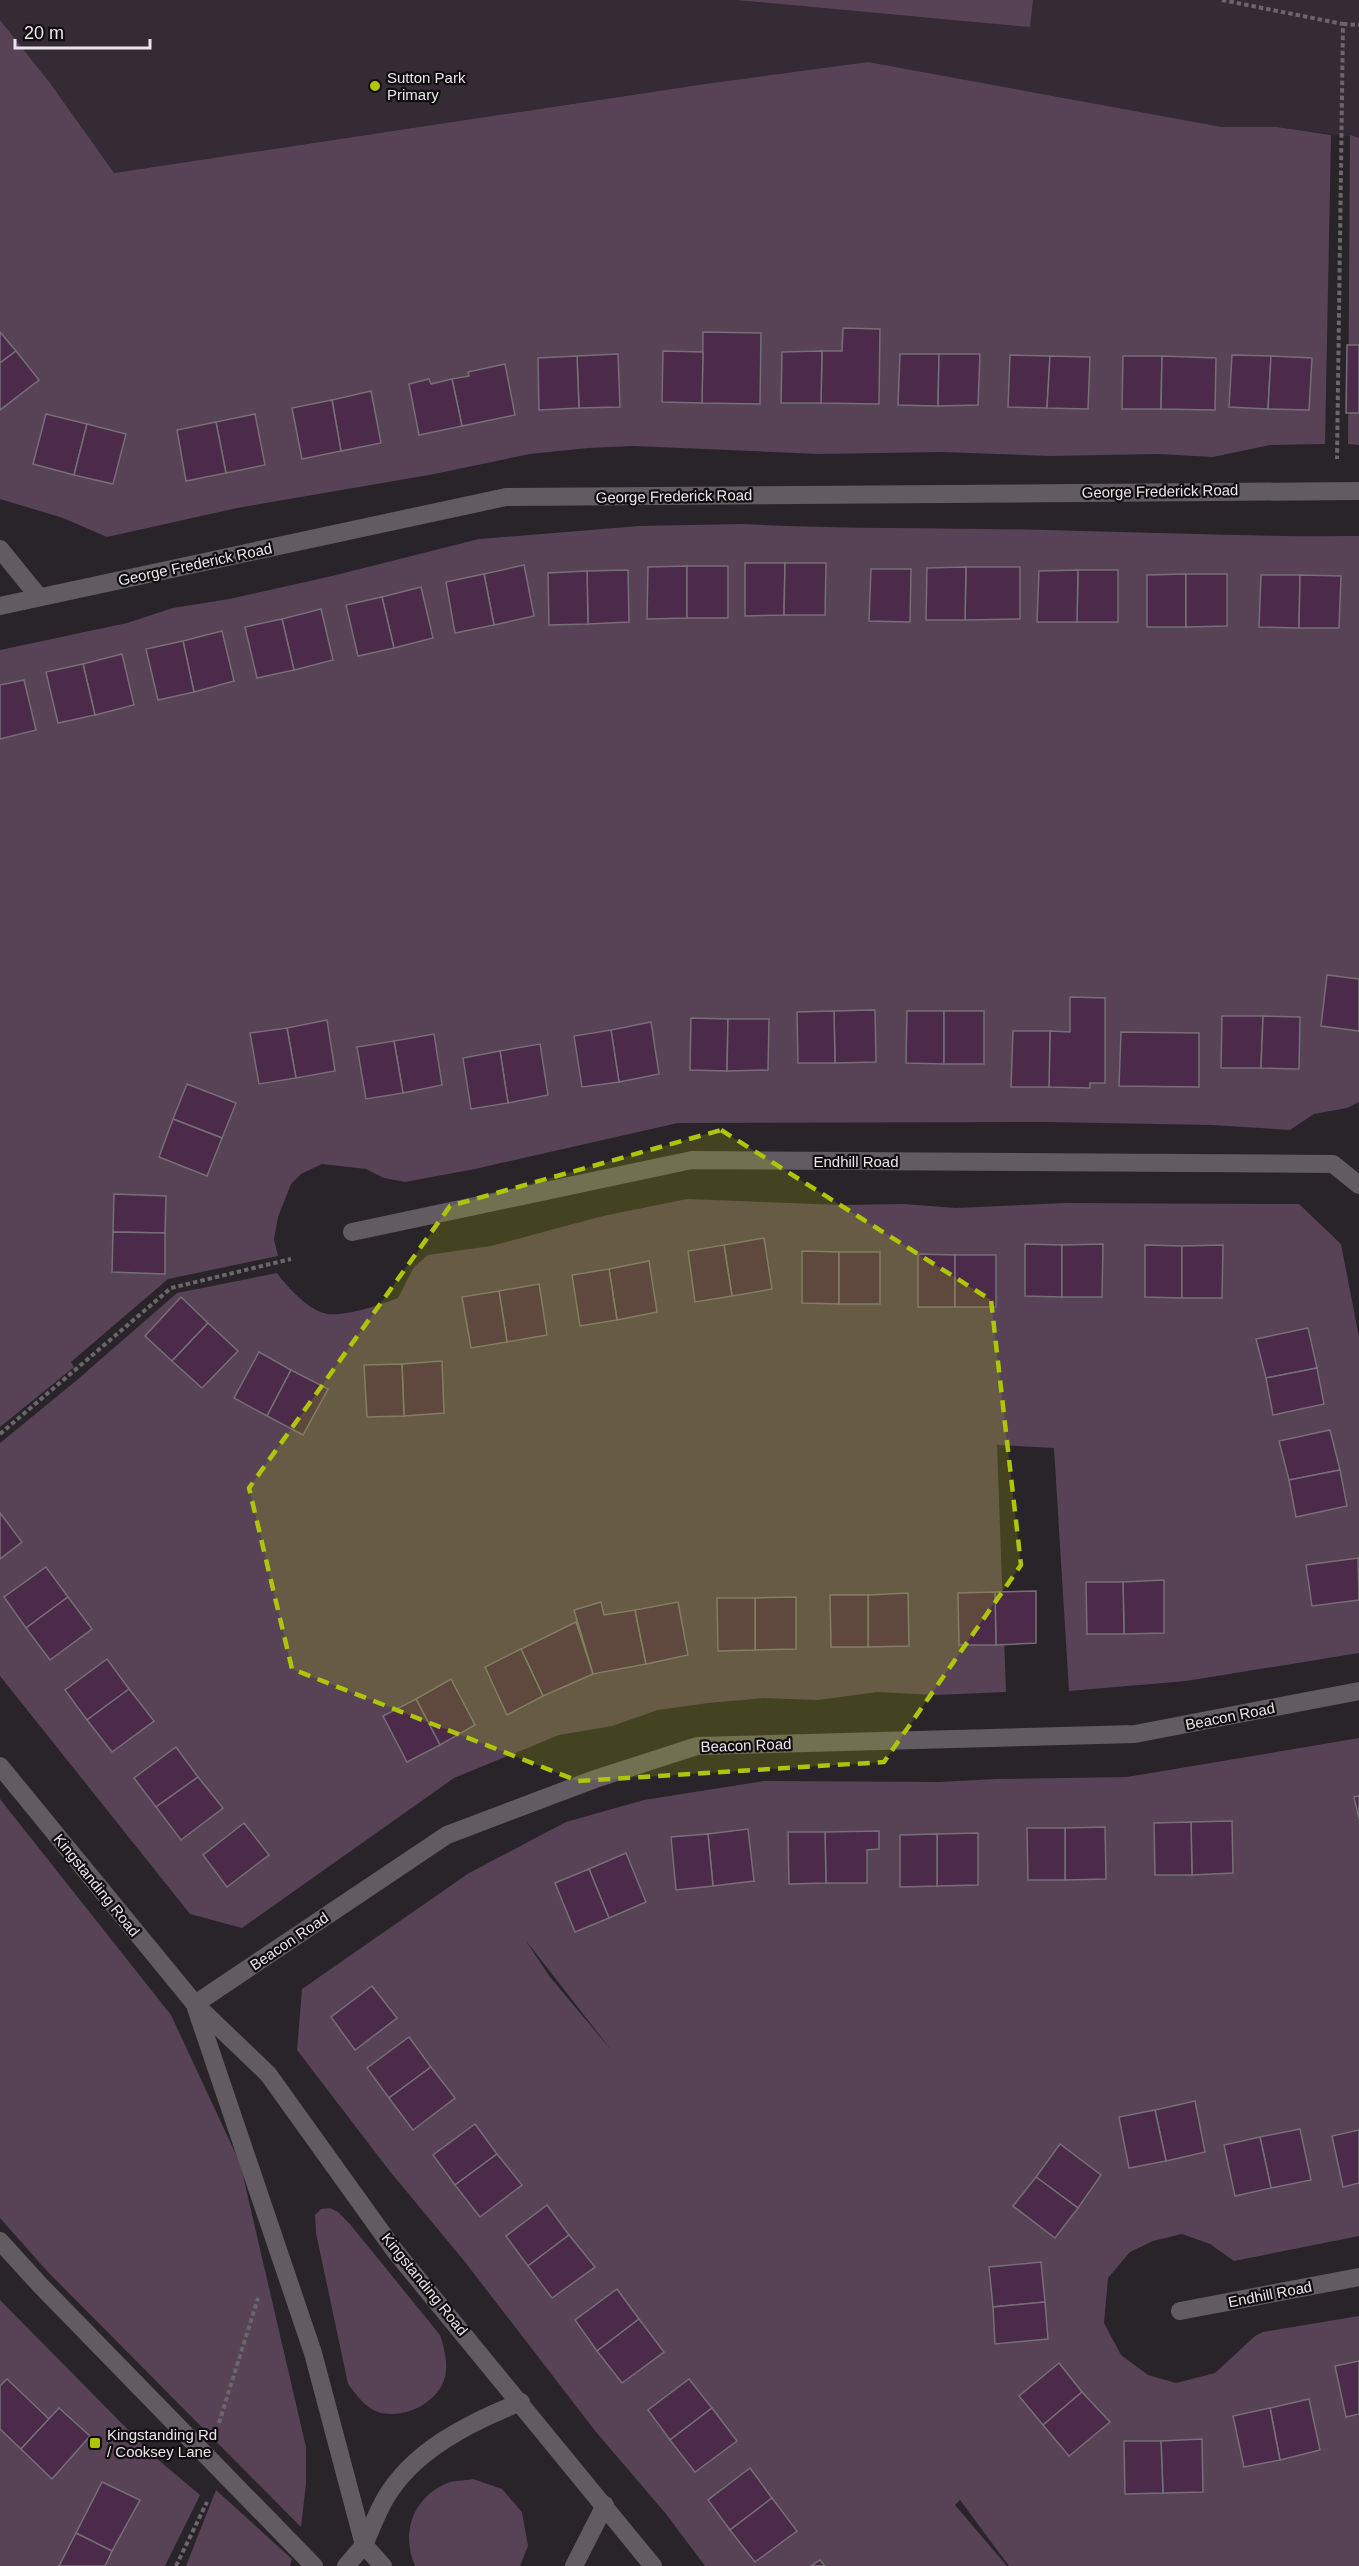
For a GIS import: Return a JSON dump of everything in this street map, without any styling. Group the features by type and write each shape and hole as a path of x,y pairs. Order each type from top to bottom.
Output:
{"street":[{"name":"George Frederick Road","path":"0,606 506,497 1359,490"},
{"path":"0,549 39,597"},
{"name":"Endhill Road","path":"352,1232 692,1160 1333,1164 1359,1185"},
{"name":"Beacon Road","path":"195,2004 447,1835 595,1779 697,1746 1135,1734 1359,1691"},
{"name":"Kingstanding Road","path":"0,1766 195,2004 268,2074 396,2251 653,2566"},
{"name":"Kingstanding Road","path":"195,2004 314,2353 364,2545 383,2566"},
{"path":"0,2241 314,2566"},
{"name":"Endhill Road","path":"1180,2311 1359,2277"},
{"path":"346,2566 364,2545 386,2497 421,2455 478,2419 521,2402"},
{"path":"574,2566 605,2505"}],"path":[{"path":"1222,0 1343,24 1359,25"},
{"path":"1337,490 1343,24"},
{"path":"0,1434 171,1288 291,1259"},
{"path":"208,2458 276,2242"},
{"path":"176,2566 222,2472"}],"highlighted area":[{"path":"721,1130 991,1300 1021,1565 884,1762 578,1781 292,1669 249,1488 450,1206"}],"shaded area":[{"name":"Sutton Park Primary","path":"0,0 1359,0 1359,138 1277,127 1222,127 868,62 705,84 113,173 50,83 0,20"},
{"path":"737,0 1033,0 1030,27"},
{"path":"0,20 50,83 114,173 705,84 868,62 1222,127 1277,127 1331,135 1325,444 1270,445 1213,457 1158,454 1049,456 942,452 819,454 634,446 588,448 530,454 429,475 237,508 107,537 63,518 0,499"},
{"path":"1350,135 1359,138 1359,445 1348,444"},
{"path":"742,524 1359,536 1359,1102 1347,1108 1314,1114 1290,1130 1212,1125 1047,1122 678,1123 475,1169 405,1182 384,1178 366,1169 322,1164 301,1174 291,1184 278,1217 274,1239 278,1256 168,1279 71,1362 74,1367 0,1427 0,650 127,623 173,608 229,599 332,576 479,539 639,526"},
{"path":"687,1199 841,1205 903,1204 956,1208 1065,1203 1299,1204 1341,1244 1359,1337 1359,1653 1186,1681 1069,1691 1054,1448 997,1445 1006,1692 935,1695 877,1692 818,1700 764,1698 708,1703 658,1710 612,1726 559,1735 454,1778 242,1928 190,1914 0,1676 0,1443 177,1293 277,1273 293,1292 314,1309 328,1314 354,1312 398,1298 414,1267 428,1255 491,1246 603,1216"},
{"path":"1359,1738 1359,2236 1234,2261 1210,2244 1182,2234 1153,2241 1130,2252 1108,2278 1104,2323 1121,2355 1148,2375 1176,2383 1215,2373 1255,2336 1263,2332 1359,2316 1359,2566 1009,2566 960,2500 955,2505 1007,2566 705,2566 666,2514 596,2432 465,2262 388,2169 297,2050 302,1989 469,1873 566,1822 644,1800 764,1781 939,1782 1127,1777","holes":["526,1941 612,2051 550,1977"]},
{"path":"0,1799 171,2015 240,2163 306,2447 306,2484 301,2527 47,2271 0,2218"},
{"path":"330,2208 338,2212 349,2223 440,2335 444,2347 446,2373 437,2393 423,2405 396,2414 378,2412 365,2404 348,2384 316,2233 315,2215 321,2209"},
{"path":"0,2300 156,2458 200,2495 165,2566 0,2566"},
{"path":"473,2479 502,2489 522,2512 528,2546 520,2566 415,2566 409,2542 412,2519 417,2508 424,2499 445,2484"},
{"path":"216,2490 292,2559 290,2566 186,2566"}],"building":[{"path":"843,328 880,329 879,404 821,403 822,351 842,351"},
{"path":"0,332 16,351 0,363"},
{"path":"703,332 761,333 760,404 702,403"},
{"path":"1347,345 1359,345 1359,413 1346,413"},
{"path":"16,351 39,380 0,410 0,363"},
{"path":"663,351 703,352 702,403 662,402"},
{"path":"822,351 821,403 781,403 782,352"},
{"path":"618,354 620,407 579,408 577,356"},
{"path":"900,354 939,354 938,406 898,405"},
{"path":"939,354 980,354 978,405 938,406"},
{"path":"1010,355 1050,356 1047,408 1008,407"},
{"path":"1232,355 1271,356 1268,409 1229,407"},
{"path":"577,356 579,408 539,410 538,358"},
{"path":"1050,356 1090,357 1088,409 1047,408"},
{"path":"1123,356 1162,356 1161,409 1122,409"},
{"path":"1162,356 1216,358 1215,410 1161,409"},
{"path":"1271,356 1312,358 1309,410 1268,409"},
{"path":"505,364 515,415 462,426 452,379 469,376 468,372"},
{"path":"429,379 431,384 452,379 462,426 419,435 409,384"},
{"path":"371,391 381,443 341,451 332,400"},
{"path":"332,400 341,451 302,459 292,408"},
{"path":"46,414 87,424 74,475 33,464"},
{"path":"255,414 265,465 226,473 216,422"},
{"path":"216,422 226,473 186,481 177,430"},
{"path":"87,424 126,434 113,484 74,475"},
{"path":"745,563 785,563 784,615 745,616"},
{"path":"785,563 826,563 825,615 784,615"},
{"path":"524,565 534,616 494,625 484,574"},
{"path":"687,566 687,618 647,619 648,567"},
{"path":"687,566 728,566 728,618 687,618"},
{"path":"966,567 1020,567 1020,619 965,620"},
{"path":"966,567 965,620 926,620 927,568"},
{"path":"871,569 911,569 910,622 869,621"},
{"path":"628,570 629,622 588,624 587,571"},
{"path":"1078,570 1118,570 1118,622 1077,622"},
{"path":"1078,570 1077,622 1037,622 1039,571"},
{"path":"587,571 588,624 549,625 548,573"},
{"path":"484,574 494,625 455,633 446,582"},
{"path":"1186,574 1186,627 1147,627 1147,575"},
{"path":"1186,574 1227,574 1227,626 1186,627"},
{"path":"1261,575 1300,575 1299,628 1259,627"},
{"path":"1300,575 1341,576 1339,628 1299,628"},
{"path":"421,587 433,638 394,648 382,597"},
{"path":"382,597 394,648 358,656 346,605"},
{"path":"321,609 333,660 294,670 282,619"},
{"path":"282,619 294,670 257,678 245,627"},
{"path":"222,631 234,681 194,692 183,641"},
{"path":"183,641 194,692 158,700 146,649"},
{"path":"122,654 134,705 95,715 83,664"},
{"path":"83,664 95,715 58,723 46,672"},
{"path":"24,680 36,730 0,739 0,685"},
{"path":"1327,975 1359,979 1359,1031 1321,1026"},
{"path":"1070,997 1105,998 1105,1083 1090,1083 1090,1088 1049,1087 1050,1031 1070,1032"},
{"path":"875,1010 876,1062 835,1063 834,1011"},
{"path":"834,1011 835,1063 798,1063 797,1012"},
{"path":"907,1011 944,1011 944,1064 906,1063"},
{"path":"944,1011 984,1011 984,1064 944,1064"},
{"path":"1222,1016 1263,1016 1261,1068 1221,1068"},
{"path":"1263,1016 1300,1017 1299,1069 1261,1068"},
{"path":"691,1018 728,1019 727,1071 690,1070"},
{"path":"728,1019 769,1019 768,1070 727,1071"},
{"path":"327,1020 335,1071 296,1078 287,1028"},
{"path":"651,1022 659,1074 619,1082 611,1030"},
{"path":"287,1028 296,1078 259,1084 250,1033"},
{"path":"611,1030 619,1082 582,1087 574,1036"},
{"path":"1013,1031 1050,1031 1049,1087 1011,1087"},
{"path":"1121,1032 1199,1033 1199,1087 1119,1086"},
{"path":"434,1034 442,1085 403,1093 394,1041"},
{"path":"394,1041 403,1093 366,1099 357,1047"},
{"path":"540,1044 548,1095 508,1103 500,1051"},
{"path":"500,1051 508,1103 471,1109 463,1058"},
{"path":"187,1084 236,1103 222,1138 173,1119"},
{"path":"173,1119 222,1138 207,1176 159,1157"},
{"path":"114,1194 166,1196 165,1233 113,1232"},
{"path":"113,1232 165,1233 165,1274 112,1272"},
{"path":"764,1238 772,1289 732,1296 724,1245"},
{"path":"1025,1244 1062,1245 1062,1297 1025,1296"},
{"path":"1103,1244 1102,1297 1062,1297 1062,1245"},
{"path":"724,1245 732,1296 695,1302 688,1251"},
{"path":"1145,1245 1182,1246 1182,1298 1145,1297"},
{"path":"1223,1245 1222,1298 1182,1298 1182,1246"},
{"path":"802,1251 839,1252 839,1304 802,1303"},
{"path":"839,1252 880,1252 880,1304 839,1304"},
{"path":"918,1254 955,1255 955,1307 918,1307"},
{"path":"955,1255 996,1255 996,1307 955,1307"},
{"path":"649,1261 657,1312 617,1320 609,1269"},
{"path":"609,1269 617,1320 580,1326 572,1275"},
{"path":"539,1284 547,1335 507,1342 499,1291"},
{"path":"499,1291 507,1342 471,1348 462,1297"},
{"path":"181,1297 208,1323 172,1361 145,1336"},
{"path":"208,1323 238,1351 202,1388 172,1361"},
{"path":"1308,1328 1317,1368 1266,1378 1256,1339"},
{"path":"259,1352 291,1370 267,1416 234,1398"},
{"path":"442,1361 444,1413 404,1416 402,1364"},
{"path":"402,1364 404,1416 367,1417 364,1365"},
{"path":"1317,1368 1324,1404 1273,1415 1266,1378"},
{"path":"291,1370 328,1389 303,1435 267,1416"},
{"path":"1330,1430 1340,1470 1289,1480 1279,1441"},
{"path":"1340,1470 1347,1506 1296,1517 1289,1480"},
{"path":"0,1513 22,1542 0,1559"},
{"path":"1358,1558 1359,1600 1312,1606 1306,1565"},
{"path":"46,1567 68,1597 26,1628 4,1597"},
{"path":"1164,1580 1164,1633 1124,1634 1123,1582"},
{"path":"1086,1582 1123,1582 1124,1634 1087,1634"},
{"path":"1036,1591 1036,1643 996,1645 995,1592"},
{"path":"995,1592 996,1645 959,1645 958,1593"},
{"path":"908,1593 909,1646 868,1647 868,1595"},
{"path":"830,1595 868,1595 868,1647 831,1647"},
{"path":"68,1597 92,1629 50,1660 26,1628"},
{"path":"796,1597 796,1649 755,1650 755,1598"},
{"path":"717,1598 755,1598 755,1650 718,1651"},
{"path":"601,1602 604,1615 635,1610 646,1664 593,1674 574,1610"},
{"path":"678,1602 688,1655 646,1664 635,1610"},
{"path":"576,1622 593,1674 543,1696 521,1649"},
{"path":"521,1649 543,1696 507,1715 485,1667"},
{"path":"107,1659 129,1689 87,1720 65,1690"},
{"path":"451,1679 475,1725 440,1745 416,1699"},
{"path":"129,1689 154,1721 112,1752 87,1720"},
{"path":"416,1699 440,1745 407,1762 383,1716"},
{"path":"176,1747 198,1777 156,1807 134,1778"},
{"path":"198,1777 223,1808 181,1840 156,1807"},
{"path":"1359,1796 1359,1819 1354,1797"},
{"path":"1232,1821 1233,1873 1192,1875 1191,1822"},
{"path":"1191,1822 1192,1875 1155,1875 1154,1823"},
{"path":"244,1823 269,1855 227,1887 203,1855"},
{"path":"1105,1827 1106,1879 1065,1880 1065,1828"},
{"path":"1027,1828 1065,1828 1065,1880 1028,1880"},
{"path":"748,1829 754,1881 713,1886 708,1834"},
{"path":"879,1831 879,1849 867,1850 867,1883 826,1883 825,1832"},
{"path":"788,1832 825,1832 826,1883 789,1884"},
{"path":"978,1833 978,1885 937,1886 937,1834"},
{"path":"708,1834 713,1886 676,1890 671,1837"},
{"path":"937,1834 937,1886 900,1887 900,1835"},
{"path":"626,1853 646,1902 609,1918 589,1869"},
{"path":"589,1869 609,1918 575,1932 555,1883"},
{"path":"372,1986 397,2018 355,2050 331,2017"},
{"path":"409,2037 431,2067 389,2098 367,2068"},
{"path":"431,2067 455,2098 413,2130 389,2098"},
{"path":"1195,2101 1205,2152 1166,2161 1155,2110"},
{"path":"1155,2110 1166,2161 1129,2168 1119,2117"},
{"path":"475,2124 497,2154 455,2185 433,2155"},
{"path":"1300,2129 1311,2180 1271,2188 1260,2137"},
{"path":"1359,2130 1359,2183 1343,2187 1332,2136"},
{"path":"1260,2137 1271,2188 1235,2196 1224,2145"},
{"path":"1060,2144 1101,2175 1078,2208 1036,2177"},
{"path":"497,2154 522,2185 480,2217 455,2185"},
{"path":"1036,2177 1078,2208 1055,2238 1013,2206"},
{"path":"547,2205 569,2235 528,2266 506,2236"},
{"path":"569,2235 595,2267 552,2298 528,2266"},
{"path":"1041,2262 1045,2302 993,2307 989,2267"},
{"path":"617,2289 639,2319 597,2351 575,2320"},
{"path":"1045,2302 1048,2339 995,2344 993,2307"},
{"path":"639,2319 664,2352 622,2383 597,2351"},
{"path":"1359,2361 1359,2414 1346,2417 1335,2366"},
{"path":"1059,2363 1082,2392 1043,2425 1019,2396"},
{"path":"7,2379 49,2419 21,2449 0,2429 0,2386"},
{"path":"689,2379 712,2408 670,2440 648,2410"},
{"path":"1082,2392 1110,2422 1069,2456 1043,2425"},
{"path":"1309,2399 1320,2450 1280,2460 1270,2408"},
{"path":"59,2408 90,2436 52,2479 21,2449"},
{"path":"712,2408 737,2441 695,2472 670,2440"},
{"path":"1270,2408 1280,2460 1244,2467 1233,2416"},
{"path":"1202,2439 1203,2492 1163,2493 1161,2441"},
{"path":"1124,2441 1161,2441 1163,2493 1125,2494"},
{"path":"750,2468 772,2498 730,2530 708,2500"},
{"path":"102,2482 140,2500 112,2551 76,2533"},
{"path":"772,2498 797,2531 755,2562 730,2530"},
{"path":"76,2533 112,2551 105,2566 59,2566"},
{"path":"820,2560 825,2566 811,2566"}],"place":[{"name":"Sutton Park Primary","path":"375,86"},
{"name":"Kingstanding Rd / Cooksey Lane","path":"95,2443"}]}
